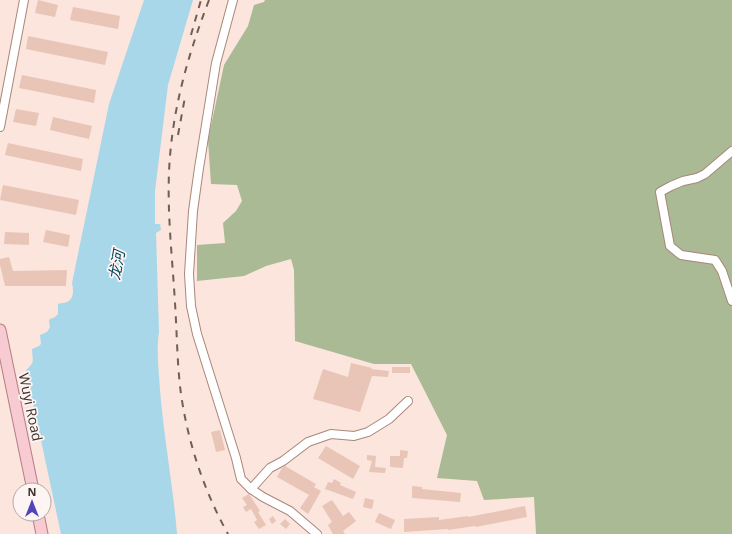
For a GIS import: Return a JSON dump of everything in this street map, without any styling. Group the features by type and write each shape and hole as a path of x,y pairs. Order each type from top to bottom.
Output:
{"main road":[{"name":"Wuyi Road","path":"0,330 31,482"},
{"name":"Wuyi Road","path":"0,365 24,482"},
{"path":"33,522 35,534"},
{"path":"40,522 42,534"}],"street":[{"path":"0,127 24,0"},
{"path":"233,0 216,63 193,211 189,274 191,306 197,334 241,478 251,490 290,511 317,534"},
{"path":"732,151 705,174 697,178 683,181 660,192 670,246 681,255 715,260 722,271 732,301"},
{"path":"251,490 270,468 283,461 308,442 331,434 354,436 368,432 389,419 408,401"}],"green space":[{"path":"265,0 732,0 732,534 536,534 534,497 484,500 477,481 437,478 447,435 411,364 374,364 295,341 294,270 291,259 266,266 244,276 197,281 197,245 225,243 223,223 236,211 242,201 237,185 211,184 208,140 224,65 248,26 254,5 264,2"}],"water":[{"name":"龙河","path":"144,0 193,0 168,85 155,191 155,224 160,224 161,230 156,233 159,332 158,368 177,534 61,534 52,492 52,482 50,482 26,370 32,362 32,349 41,344 40,335 47,332 50,327 50,319 58,314 58,304 67,302 70,300 72,295 72,283 109,104"}],"building":[{"path":"38,0 58,5 55,17 35,13"},
{"path":"73,7 120,16 118,29 70,20"},
{"path":"28,36 108,52 105,65 26,49"},
{"path":"22,75 96,90 94,103 19,88"},
{"path":"16,109 39,113 36,126 13,122"},
{"path":"53,117 92,126 89,139 50,130"},
{"path":"8,143 83,159 81,171 5,155"},
{"path":"3,185 79,200 76,215 0,200"},
{"path":"46,230 70,235 68,247 43,242"},
{"path":"5,232 29,233 29,245 4,244"},
{"path":"9,257 13,271 67,270 66,286 5,286 0,259"},
{"path":"351,363 372,368 371,369 389,371 388,377 372,376 360,412 313,399 323,369 348,377"},
{"path":"392,367 410,367 410,373 392,373"},
{"path":"220,430 225,450 216,452 211,432"},
{"path":"326,446 360,466 353,479 318,458"},
{"path":"400,450 408,451 407,458 404,458 403,468 390,467 390,456 400,456"},
{"path":"367,455 376,456 375,467 386,468 385,473 369,472 372,461 367,460"},
{"path":"285,466 316,484 314,487 321,491 308,514 300,508 309,495 277,477 282,468"},
{"path":"334,479 341,483 340,485 356,492 353,499 325,489 328,482 332,483"},
{"path":"412,486 422,487 422,489 461,493 460,502 412,498"},
{"path":"249,494 260,511 258,512 266,525 259,529 254,522 257,520 251,509 246,512 243,507 247,505 242,498"},
{"path":"365,498 374,500 372,509 363,507"},
{"path":"332,500 343,516 349,512 356,521 343,531 345,534 333,534 328,525 332,522 322,506"},
{"path":"525,506 527,517 476,527 404,532 404,519 439,517 439,520 468,517"},
{"path":"379,513 395,520 391,529 375,522"},
{"path":"273,516 276,521 272,524 269,519"},
{"path":"285,519 290,524 286,529 280,524"}],"railway":[{"path":"191,35 201,0"},
{"path":"209,0 190,54 180,90 173,127 169,166 169,205 179,371 184,412 204,484 228,534"},
{"path":"178,135 185,97"}]}
